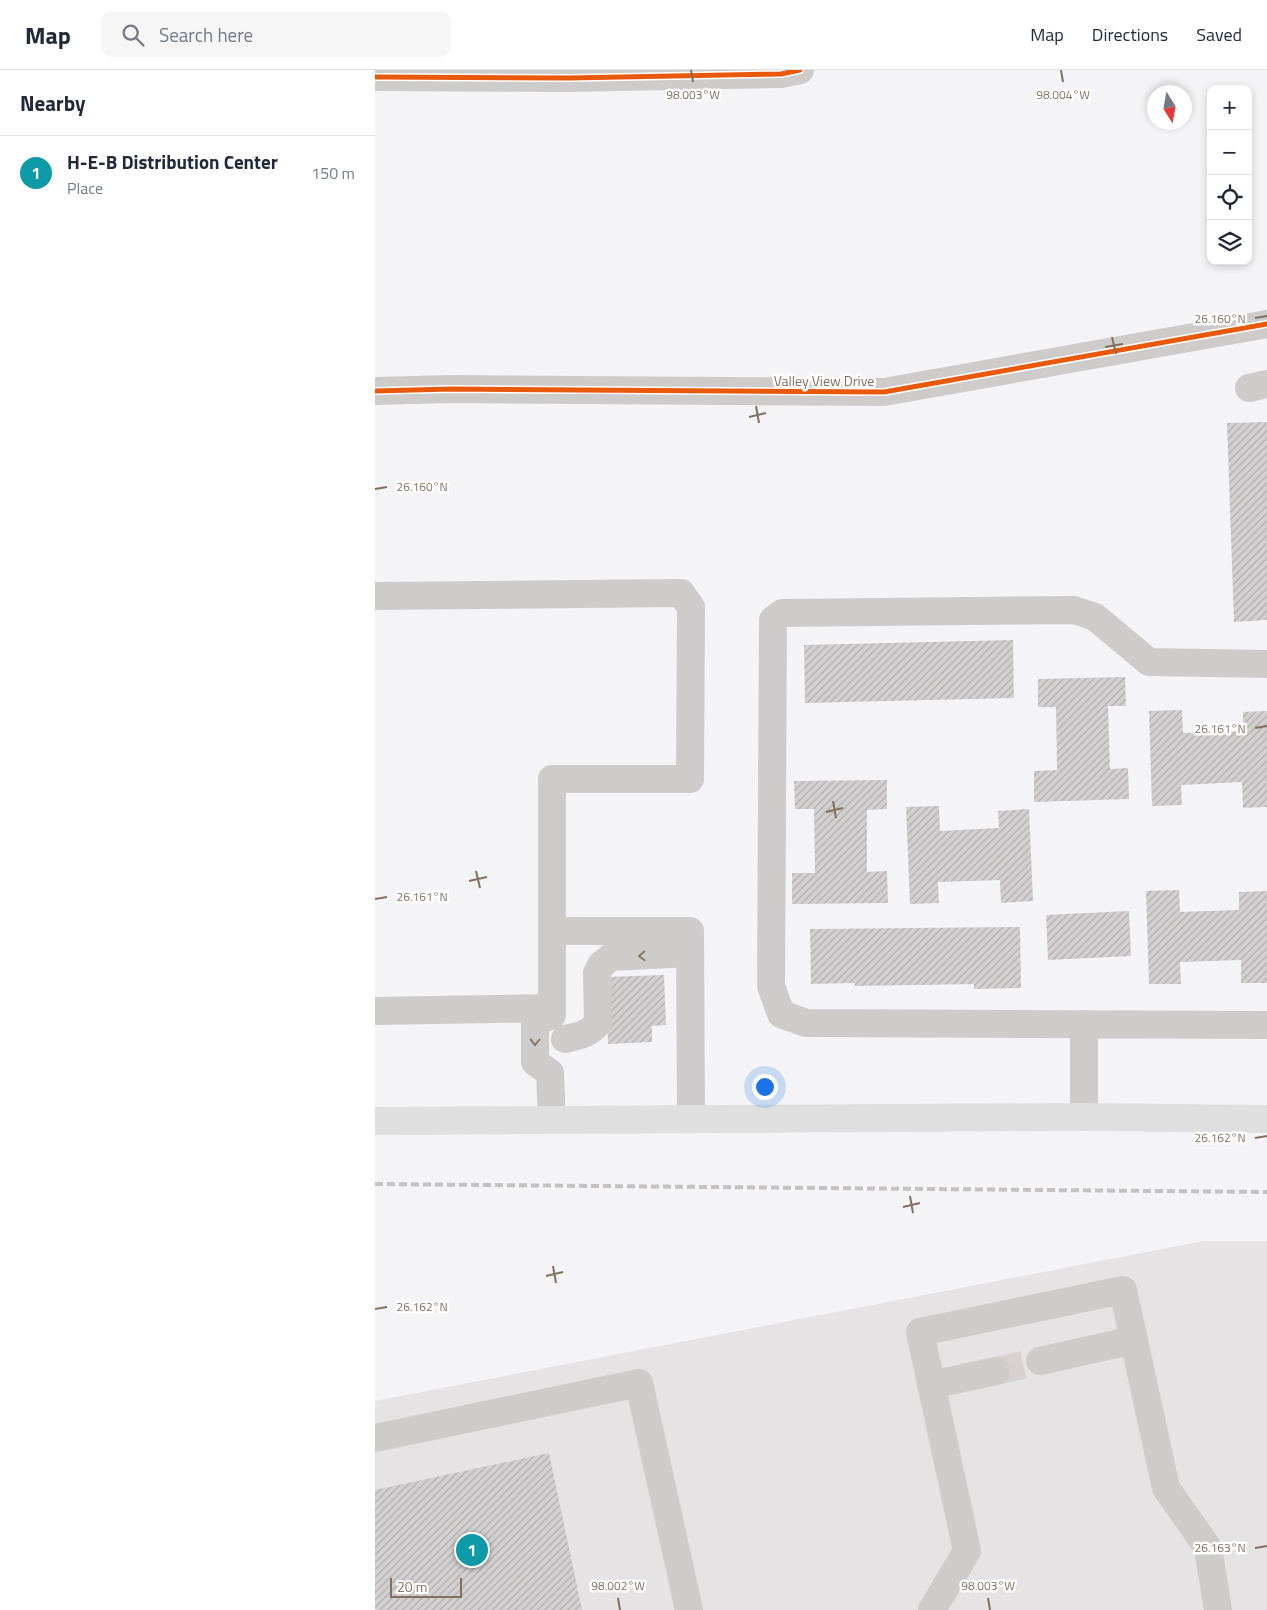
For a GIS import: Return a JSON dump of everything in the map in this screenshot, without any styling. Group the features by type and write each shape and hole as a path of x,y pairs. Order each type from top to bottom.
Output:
{"main road":[{"path":"375,1121 1084,1117 1267,1119"}],"street":[{"path":"375,77 579,78 781,74 800,70"},
{"name":"Valley View Drive","path":"375,392 451,389 884,392 1267,324"},
{"path":"375,596 681,593 691,607 690,779 552,779 551,1011"},
{"path":"1267,664 1149,662 1095,617 1074,610 782,612 773,620 771,986 781,1014 806,1023 1267,1025"},
{"path":"552,931 690,931 691,1119"},
{"path":"565,1039 584,1034 593,1029 598,1023 597,973 605,961 611,957 690,954"},
{"path":"375,1010 551,1011 565,1024 565,1062 550,1073"},
{"path":"550,1073 535,1062 535,1022 551,1011"},
{"path":"1084,1024 1084,1117"},
{"path":"550,1073 552,1120"},
{"path":"932,1610 967,1551 920,1332 1123,1290 1166,1488 1208,1548 1218,1610"},
{"path":"1040,1361 1134,1340"},
{"path":"931,1385 996,1371"},
{"path":"375,1438 639,1383 689,1610"}],"shaded area":[{"path":"1204,1241 1267,1241 1267,1610 375,1610 375,1401"}],"building":[{"path":"1267,422 1267,620 1234,622 1227,423"},
{"path":"1013,640 1014,698 805,703 804,645"},
{"path":"1125,677 1126,706 1108,706 1110,769 1128,768 1129,799 1034,802 1034,771 1057,770 1056,707 1038,707 1038,679"},
{"path":"1182,710 1183,733 1243,731 1243,712 1267,711 1267,807 1243,808 1242,782 1181,785 1182,805 1152,806 1149,711"},
{"path":"887,780 887,809 867,810 867,872 887,871 888,903 792,904 792,873 815,873 814,809 795,809 794,781"},
{"path":"939,806 940,831 999,828 998,811 1029,809 1033,901 1001,903 1000,880 938,882 939,903 910,904 906,807"},
{"path":"1179,890 1180,912 1239,910 1239,892 1267,891 1267,983 1241,983 1241,960 1180,962 1181,984 1149,984 1146,891"},
{"path":"1129,911 1131,956 1048,960 1046,915"},
{"path":"1020,927 1021,988 974,989 974,984 855,986 854,983 811,984 810,929"},
{"path":"664,975 666,1025 652,1026 652,1042 608,1044 606,977"},
{"path":"549,1453 582,1610 375,1610 375,1490"}],"tunnel":[{"path":"996,1371 1040,1361"}],"railway":[{"path":"375,1184 1267,1192"}],"cycle path":[{"path":"375,77 569,78 781,74 800,70"},
{"path":"375,391 451,389 884,392 1267,324"}],"place":[{"name":"H-E-B Distribution Center","path":"472,1550"}]}
